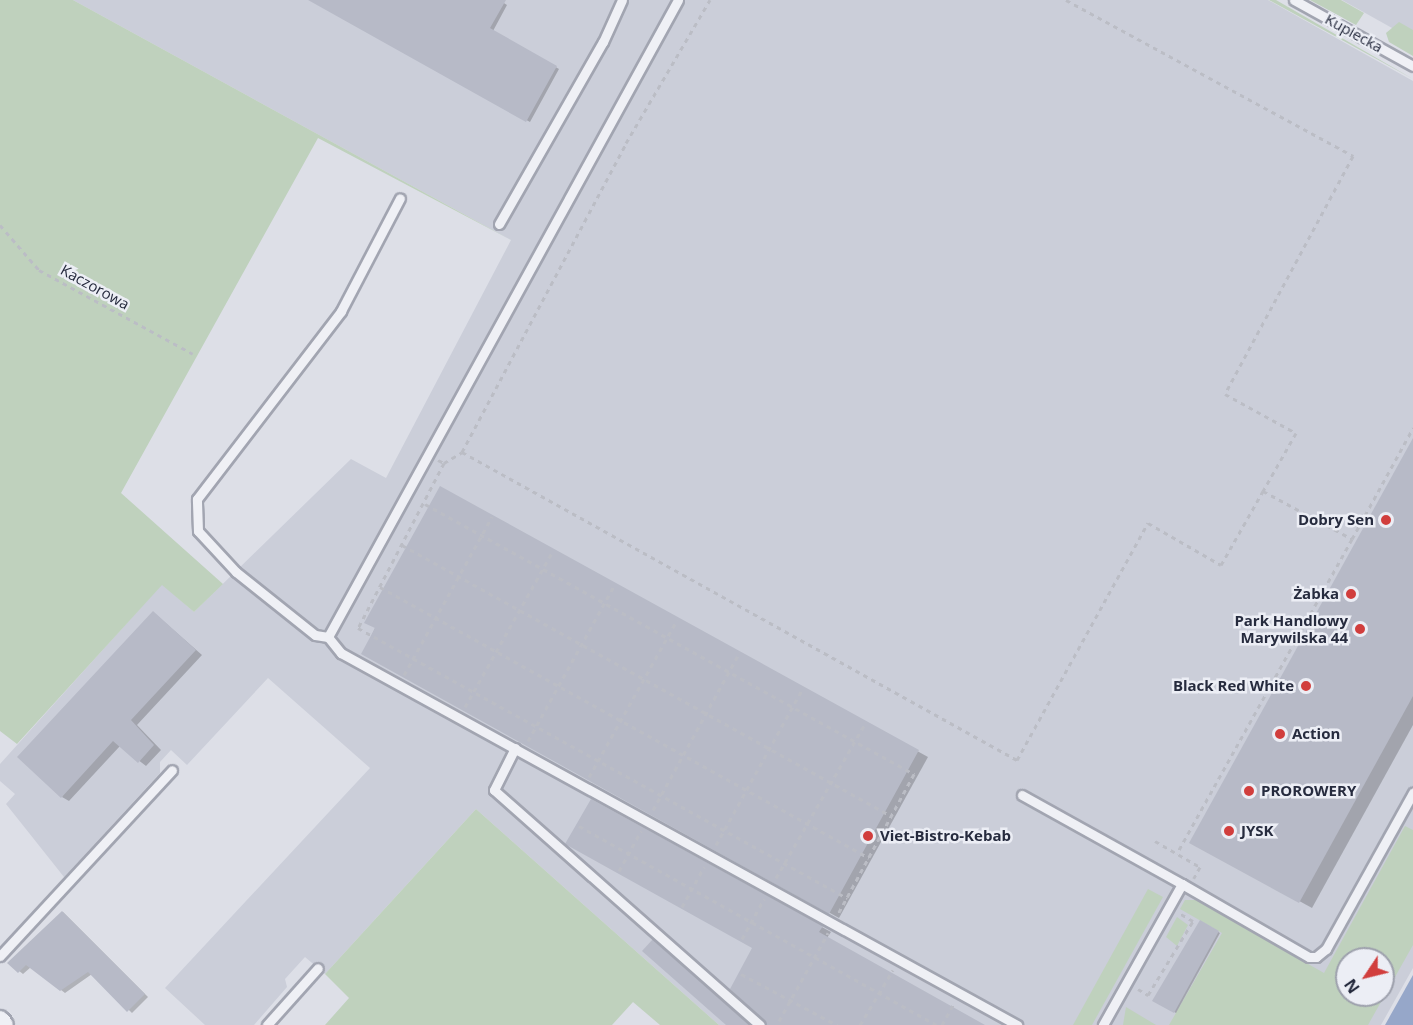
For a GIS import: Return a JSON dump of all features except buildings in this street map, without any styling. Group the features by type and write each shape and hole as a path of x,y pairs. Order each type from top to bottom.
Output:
{"street":[{"path":"0,1020 4,1025"}],"lane":[{"path":"499,224 603,42 622,0"},
{"path":"328,637 678,0"},
{"name":"Kupiecka","path":"1294,0 1413,66"},
{"path":"400,198 341,311 197,499 198,531 236,572 315,635 328,637 340,653 1017,1025"},
{"path":"515,748 494,790 760,1025"},
{"path":"0,956 172,770"},
{"path":"1022,795 1309,957 1316,957 1326,949 1413,793"},
{"path":"1103,1025 1182,884"},
{"path":"267,1025 318,968"}],"path":[{"path":"710,0 626,143 462,452 444,463 425,504 358,628 847,898"},
{"path":"462,452 1017,760 1148,524 1221,565 1296,434 1225,394 1353,156 1066,0"},
{"name":"Kaczorowa","path":"0,225 39,270 193,354"},
{"path":"1177,854 1343,560 1352,539 1413,428"},
{"path":"422,464 437,460 444,463"},
{"path":"1263,491 1352,539"},
{"path":"425,504 914,774 779,1021"},
{"path":"399,684 492,517"},
{"path":"402,545 891,816"},
{"path":"460,717 553,551"},
{"path":"539,761 528,741 615,584"},
{"path":"380,587 869,858"},
{"path":"584,786 677,620"},
{"path":"619,871 740,652"},
{"path":"682,907 803,688"},
{"path":"742,939 785,862 833,784 866,722"},
{"path":"579,826 936,1025"},
{"path":"741,974 837,1025"},
{"path":"942,1025 960,993"}],"shaded area":[{"path":"73,0 1268,0 1413,81 1413,968 1395,1000 1395,947 1335,947 1335,1007 1391,1007 1381,1025 719,1025 476,809 325,974 305,957 285,979 287,987 254,1025 205,1025 165,988 370,768 268,678 187,765 171,750 160,762 160,773 64,877 6,804 15,794 0,781 0,764 162,584 194,612 351,459 386,478 511,240"},
{"path":"1342,0 1413,0 1413,39 1392,28"}],"green space":[{"path":"0,0 73,0 511,240 318,138 121,493 223,584 194,612 162,585 17,744 0,731"},
{"path":"1269,0 1276,0 1413,79"},
{"path":"1310,0 1341,0 1364,13 1356,25"},
{"path":"1399,22 1413,30 1413,56 1389,42 1386,33"},
{"path":"476,809 719,1025 660,1025 633,1002 612,1025 325,1025 349,998 325,974"},
{"path":"1405,826 1413,830 1413,945 1395,977 1395,947 1338,947"},
{"path":"1148,889 1163,897 1092,1025 1073,1025"},
{"path":"1185,900 1196,900 1324,973 1335,953 1335,1007 1378,1007 1368,1025 1169,1025 1222,933 1180,909"},
{"path":"1177,917 1188,925 1177,946 1166,937"},
{"path":"1126,1007 1156,1025 1123,1025"}],"water":[{"path":"1413,975 1413,1025 1385,1025"}],"place":[{"name":"Dobry Sen","path":"1386,520"},
{"name":"Żabka","path":"1351,594"},
{"name":"Park Handlowy Marywilska 44","path":"1360,629"},
{"name":"Black Red White","path":"1306,686"},
{"name":"Action","path":"1280,734"},
{"name":"PROROWERY","path":"1249,791"},
{"name":"JYSK","path":"1229,831"},
{"name":"Viet-Bistro-Kebab","path":"868,836"}]}
